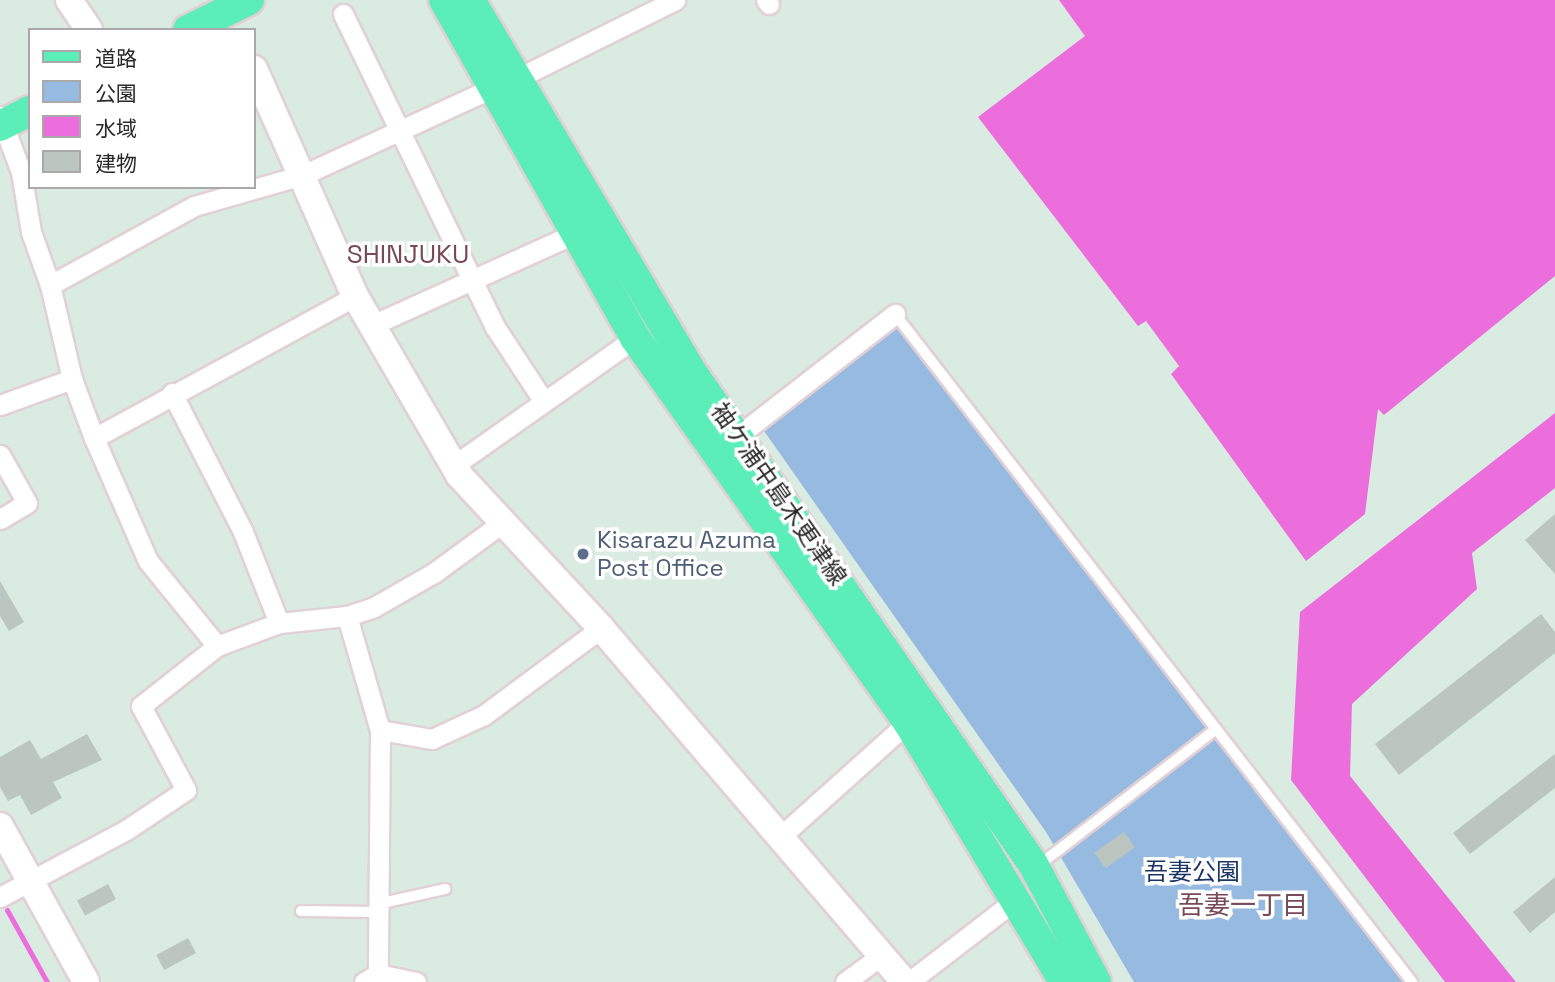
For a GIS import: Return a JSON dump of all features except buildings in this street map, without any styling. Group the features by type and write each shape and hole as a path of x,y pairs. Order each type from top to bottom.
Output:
{"main road":[{"name":"袖ケ浦中島木更津線","path":"443,0 503,84 689,368 728,443 1018,898 1064,982"},
{"name":"袖ケ浦中島木更津線","path":"470,0 503,84 576,233 635,338 728,443 1035,868 1096,982"},
{"path":"192,28 233,10"}],"street":[{"path":"69,0 88,28"},
{"path":"256,188 303,175 503,84 675,0"},
{"path":"343,14 495,327 543,400"},
{"path":"256,73 370,326 453,466 502,523 601,628 882,955 907,982 1018,898"},
{"path":"9,119 31,232 50,285 72,379 94,438 148,561 218,646"},
{"path":"50,285 194,206 254,189"},
{"path":"370,326 471,278 576,233"},
{"path":"94,438 355,296"},
{"path":"728,443 895,314"},
{"path":"453,466 543,400 635,338"},
{"path":"0,405 72,379"},
{"path":"172,394 243,532 279,622"},
{"path":"0,455 27,503 0,519"},
{"path":"0,897 126,830 186,790 141,706 218,646 279,622 347,616 396,596 502,523"},
{"path":"347,616 380,730 378,908 371,978 416,982"},
{"path":"380,730 432,739 484,715 601,628"},
{"path":"780,837 908,722"},
{"path":"0,826 86,982"},
{"path":"845,982 882,955"}],"lane":[{"path":"895,314 1412,982"},
{"path":"1035,868 1216,729"},
{"path":"301,911 378,908 444,889"}],"green space":[{"name":"吾妻公園","path":"895,314 1410,982 1134,982 1046,832 757,421"}],"water":[{"path":"1059,0 1555,0 1555,276 1384,415 1378,409 1365,514 1306,561 1171,374 1179,366 1146,321 1138,326 978,117 1085,36"},
{"path":"1555,413 1555,488 1472,553 1477,589 1352,704 1350,776 1516,982 1445,982 1291,780 1300,612"}],"waterway":[{"path":"7,910 47,982"}],"place":[{"name":"Kisarazu Azuma Post Office","path":"583,554"}],"district":[{"name":"SHINJUKU","path":"408,255"},
{"name":"吾妻一丁目","path":"1243,906"}]}
